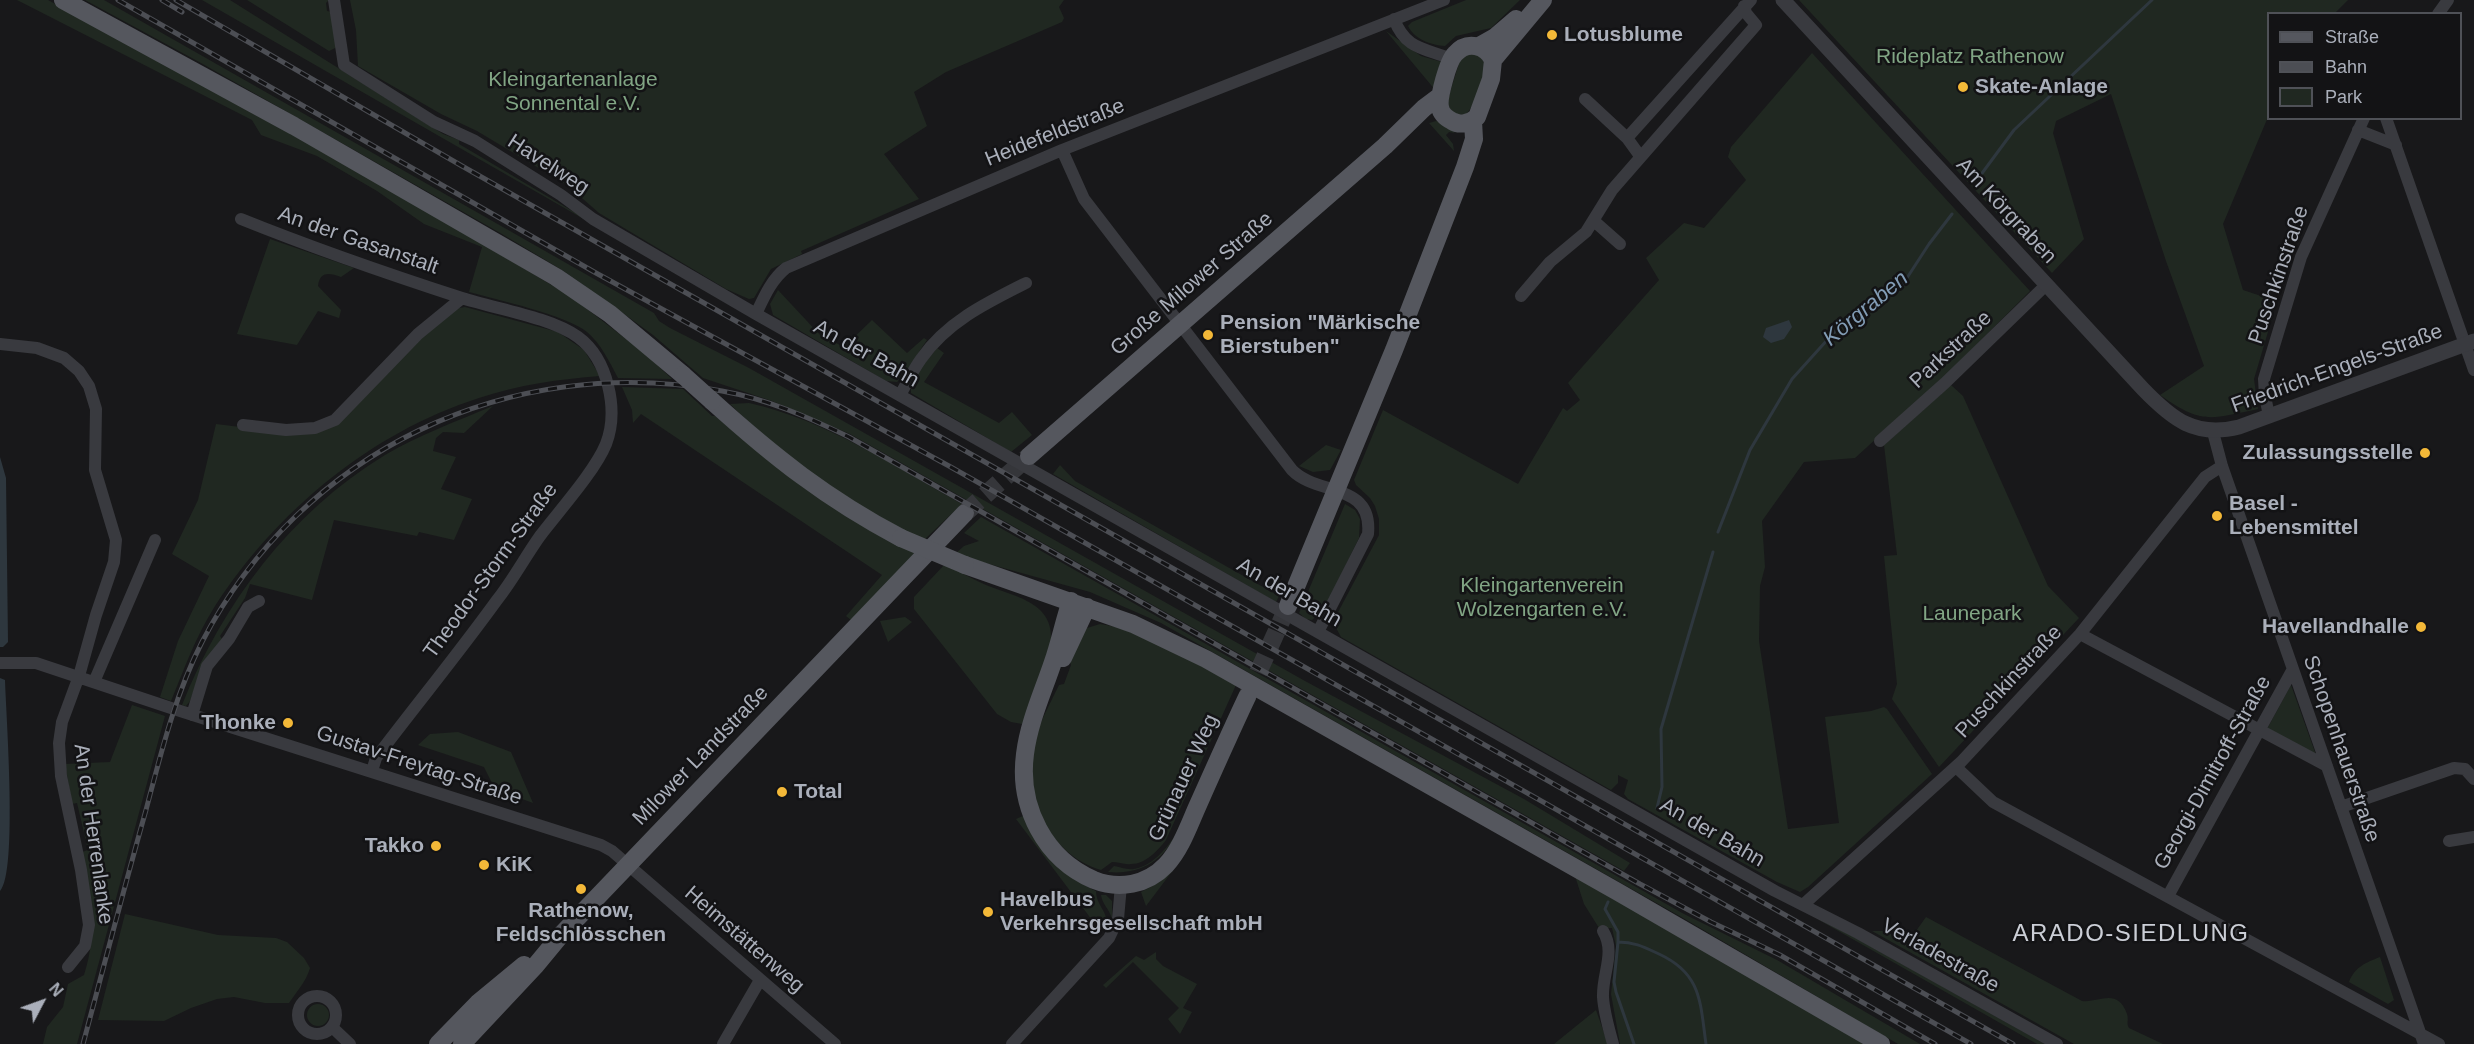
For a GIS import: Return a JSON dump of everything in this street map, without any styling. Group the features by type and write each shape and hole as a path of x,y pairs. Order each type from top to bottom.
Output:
{"main road":[{"path":"63,0 305,132 547,272 610,314 683,375 771,454 865,519 965,565 1133,624 1206,659 1881,1044"},
{"path":"1479,46 1507,27 1533,0"},
{"name":"Große Milower Straße","path":"1029,456 1385,146 1424,108 1453,114 1481,111 1493,68 1493,60 1543,0"},
{"path":"1288,606 1398,339 1474,138 1453,114 1452,59 1468,45 1479,46 1487,51 1493,60"},
{"name":"Milower Landstraße","path":"462,1044 560,936 965,513"},
{"path":"1020,585 1051,609 1060,631"},
{"name":"Grünauer Weg","path":"1079,604 1060,631 1058,645 1025,754 1024,771 1028,804 1036,824 1050,848 1071,867 1101,883 1121,885 1140,882 1166,865 1176,851 1247,697"},
{"name":"Grünauer Weg","path":"1035,716 1066,649 1079,604"},
{"name":"Milower Landstraße","path":"438,1044 478,1002 560,936"}],"street":[{"name":"Havelweg","path":"334,0 344,65 434,122 475,141 561,195 593,219 756,314"},
{"name":"Heidefeldstraße","path":"756,314 767,290 786,268 1062,150 1444,0"},
{"name":"Am Körgraben","path":"1783,0 2159,406 2182,422 2212,432"},
{"path":"1627,138 1747,3"},
{"path":"1521,296 1550,262 1586,232 1612,190 1756,25 1746,13 1747,3"},
{"path":"1394,19 1398,29 1410,43 1452,59"},
{"path":"1585,99 1627,138 1640,156"},
{"name":"Puschkinstraße","path":"2269,416 2264,379 2301,257 2363,120"},
{"path":"2387,120 2469,343 2474,370"},
{"path":"2358,130 2396,145"},
{"path":"1062,150 1084,199 1297,475 1310,482 1351,496 1363,507 1368,519 1368,534 1318,632"},
{"name":"An der Gasanstalt","path":"241,219 462,298 557,326 579,338 596,356 607,382"},
{"path":"1593,221 1620,244"},
{"path":"900,395 919,360 940,335 972,311 1026,283"},
{"name":"Parkstraße","path":"1880,441 1945,383 2046,285"},
{"path":"243,425 286,430 305,429 315,428 335,420 418,334 462,298"},
{"name":"An der Bahn","path":"756,314 1775,891 1804,904"},
{"name":"Friedrich-Engels-Straße","path":"2212,432 2239,428 2469,343"},
{"path":"0,344 37,348 64,358 79,370 93,397 97,420 95,470 116,548 114,562 79,676 36,663 0,663"},
{"name":"Theodor-Storm-Straße","path":"372,771 376,758 498,599 597,459 606,444 611,417 607,382"},
{"name":"Schopenhauerstraße","path":"2212,432 2422,1039"},
{"name":"Puschkinstraße","path":"1804,904 1956,767 2080,634 2205,477 2222,466"},
{"path":"94,682 155,540"},
{"path":"192,715 207,666 229,639 248,608 259,601"},
{"path":"2080,634 2327,766"},
{"name":"Georgi-Dimitroff-Straße","path":"2168,896 2293,669"},
{"name":"Gustav-Freytag-Straße","path":"79,676 192,715 601,845 628,865"},
{"name":"An der Herrenlanke","path":"68,967 85,945 89,925 81,870 59,758 62,722 79,676"},
{"path":"1956,767 1994,802 2168,896 2422,1039 2439,1044"},
{"path":"2341,807 2454,768 2465,769 2474,779"},
{"path":"2449,841 2474,837"},
{"name":"Heimstättenweg","path":"628,865 835,1044"},
{"path":"1012,1044 1109,938 1118,919 1121,885"},
{"name":"Verladestraße","path":"1804,904 2057,1044"},
{"path":"1603,931 1610,949 1603,994 1604,1009 1613,1044"},
{"path":"723,1044 760,980"},
{"path":"332,1027 350,1044"}],"green space":[{"path":"17,0 48,0 382,184 570,296 652,359 672,379 618,378 596,342 587,332 577,326 531,309 469,292 482,247 424,224 377,191 317,156 261,135 252,120"},
{"path":"85,0 104,0 654,313 659,321 670,328 749,368 1305,681 1524,799 1630,863 1624,871 850,434 772,401 703,378 653,335 562,270 201,63"},
{"path":"202,0 230,0 443,134 459,140 459,144 662,264"},
{"path":"247,0 329,0 326,3 327,11 331,12 337,47 329,51"},
{"name":"Kleingartenanlage Sonnental e.V.","path":"350,0 1064,0 1059,7 1064,18 1062,22 946,72 914,92 927,126 884,154 919,199 801,251 802,254 771,269 754,298 749,299 726,289 599,213 567,185 477,131 441,114 358,66 356,30"},
{"path":"1466,0 1520,0 1491,28 1456,36 1445,46 1424,41 1408,26 1412,22"},
{"name":"Rideplatz Rathenow","path":"1799,0 2348,0 2336,12 2267,12 2267,119 2223,224 2243,290 2273,300 2273,315 2254,379 2258,409 2207,417 2187,411 2160,395 2204,366 2166,261 2111,94 2056,121 2053,133 2084,239 2052,273"},
{"path":"1386,31 1421,56 1442,62 1436,91"},
{"path":"1470,53 1483,60 1483,80 1469,111 1465,115 1455,114 1447,102 1460,60"},
{"name":"Kleingartenverein Wolzengarten e.V.","path":"1812,53 2030,291 1947,374 1855,458 1804,462 1762,521 1765,567 1760,586 1759,641 1788,829 1839,823 1825,717 1884,707 1932,774 1800,892 1777,882 1628,799 1624,794 1628,780 1618,775 1618,783 1611,790 1341,637 1335,626 1336,616 1379,535 1379,519 1375,506 1354,480 1383,410 1518,484 1563,408 1567,411 1580,400 1568,383 1659,280 1646,258 1684,223 1704,228 1746,180 1728,157 1731,147"},
{"path":"1442,122 1455,133 1449,132 1446,135 1453,144 1454,151 1429,123"},
{"path":"270,239 354,268 341,277 326,274 321,278 318,286 341,310 339,318 318,311 297,345 237,334"},
{"path":"778,290 820,335 844,347 872,320 907,353 924,338 927,340 901,379 897,382 886,381 773,315 770,304"},
{"path":"465,307 558,332 584,350 600,376 539,383 479,398 439,413 400,432 329,479 267,538 240,571 208,617 171,701 160,697 178,641 209,576 172,554 198,500 216,424 289,433 315,432 454,309"},
{"path":"937,348 944,353 924,382 999,423 1012,412 1032,435 1011,452 911,393 913,380"},
{"name":"Launepark","path":"1951,385 1963,396 2048,586 2079,618 1939,767 1892,699 1897,684 1884,556 1897,555 1884,445"},
{"path":"622,387 683,389 712,416 715,416 801,486 917,553 851,620 846,616 882,575 641,414 633,423 632,410"},
{"path":"749,403 832,432 962,504 924,540 871,512 821,480 775,445 730,404"},
{"path":"493,406 464,433 443,432 436,438 433,451 456,457 441,489 472,499 454,540 419,532 417,536 334,520 312,600 250,584 245,598 220,636 222,639 203,665 190,701 186,706 182,705 199,667 239,596 263,564 319,504 351,478 385,455"},
{"path":"1326,445 1341,450 1330,470 1313,472 1299,466"},
{"path":"1060,465 1075,481 1279,596 1276,602 1053,474"},
{"path":"1345,504 1355,510 1360,519 1359,538 1324,609 1312,620 1306,619 1299,613"},
{"path":"981,517 1684,914 1777,960 1920,1044 1898,1044 1683,918 1161,623 1090,592 956,553 964,546 979,541 964,533"},
{"path":"945,564 981,583 1029,602 1045,616 1050,627 1050,647 1025,722 1022,724 1011,722 997,714 914,609 914,597"},
{"path":"905,617 912,622 888,642 880,621"},
{"path":"1100,624 1151,640 1236,685 1166,840 1142,862 1129,864 1112,862 1101,870 1083,863 1068,852 1044,823 1032,787 1031,768 1037,732 1059,685 1064,684 1071,665 1068,658 1087,628"},
{"path":"2291,685 2316,755 2267,729"},
{"path":"132,705 165,716 77,1044 43,1044 47,1027 63,1007 68,984 84,975 91,943 90,899 82,852 88,850 77,803 72,804 65,764 110,762"},
{"path":"458,732 511,752 533,803 495,789 484,767 418,745 430,734"},
{"path":"1025,815 1047,849 1063,868 1096,891 1107,922 1101,932 1016,819"},
{"path":"1175,836 1163,853 1148,865 1129,871 1108,872 1114,866 1131,869 1147,865"},
{"path":"1174,869 1146,906 1141,892 1156,884"},
{"path":"1575,876 1866,1044 1620,1044 1611,994 1616,946 1612,928 1599,928 1584,904"},
{"path":"1101,895 1106,895 1112,901 1112,919 1103,901"},
{"path":"125,914 218,935 276,938 287,942 304,958 310,968 304,982 289,1003 265,1003 234,997 217,999 164,1021 98,1020"},
{"path":"1812,916 1854,937 2045,1044 2037,1044"},
{"path":"1926,917 2082,1001 2108,998 2118,1001 2127,1014 2129,1028 2163,1044 2074,1044 1872,931 1883,931 1905,940 1911,938"},
{"path":"1156,952 1156,959 1163,966 1197,984 1183,1008 1192,1012 1180,1034 1168,1019 1179,1008 1133,962 1106,988 1103,985 1136,956 1144,960"},
{"path":"2380,957 2394,1000 2388,1004 2349,982 2361,966"},
{"path":"318,1004 326,1007 329,1015 326,1023 318,1026 310,1023 307,1015 310,1007"},
{"path":"1596,1010 1608,1044 1554,1044"}],"shaded area":[{"path":"1789,320 1792,327 1784,339 1771,343 1763,337 1766,328"},
{"path":"0,457 6,478 8,642 3,647 0,647"},
{"path":"0,678 5,680 10,825 9,855 0,891"}],"waterway":[{"name":"Körgraben","path":"1977,180 2014,130 2152,0"},
{"name":"Körgraben","path":"1718,532 1750,450 1792,379 1838,328 1885,299 1903,284 1952,214"},
{"name":"Körgraben","path":"1657,808 1662,787 1661,729 1713,552"},
{"name":"Körgraben","path":"1608,902 1605,909 1618,932 1618,942 1634,944 1659,954 1673,962 1691,980 1700,1002 1706,1044"},
{"path":"1618,942 1614,982 1634,1044"}],"tunnel":[{"path":"965,513 1029,456"},
{"path":"1247,697 1288,606"}],"railway":[{"path":"118,0 596,273 949,466 1971,1044"},
{"path":"162,0 182,12"},
{"path":"176,0 462,166 2013,1044"},
{"path":"83,1044 176,703 202,642 244,574 296,516 355,468 420,430 491,403 565,387 643,383 722,391 755,399 803,416 849,437 1640,884 1780,955 1935,1044"}],"place":[{"name":"Lotusblume","path":"1552,35"},
{"name":"Skate-Anlage","path":"1963,87"},
{"name":"Pension \"Märkische Bierstuben\"","path":"1208,335"},
{"name":"Zulassungsstelle","path":"2425,453"},
{"name":"Basel - Lebensmittel","path":"2217,516"},
{"name":"Havellandhalle","path":"2421,627"},
{"name":"Thonke","path":"288,723"},
{"name":"Total","path":"782,792"},
{"name":"Takko","path":"436,846"},
{"name":"KiK","path":"484,865"},
{"name":"Rathenow, Feldschlösschen","path":"581,889"},
{"name":"Havelbus Verkehrsgesellschaft mbH","path":"988,912"}],"district":[{"name":"ARADO-SIEDLUNG","path":"2131,934"}]}
